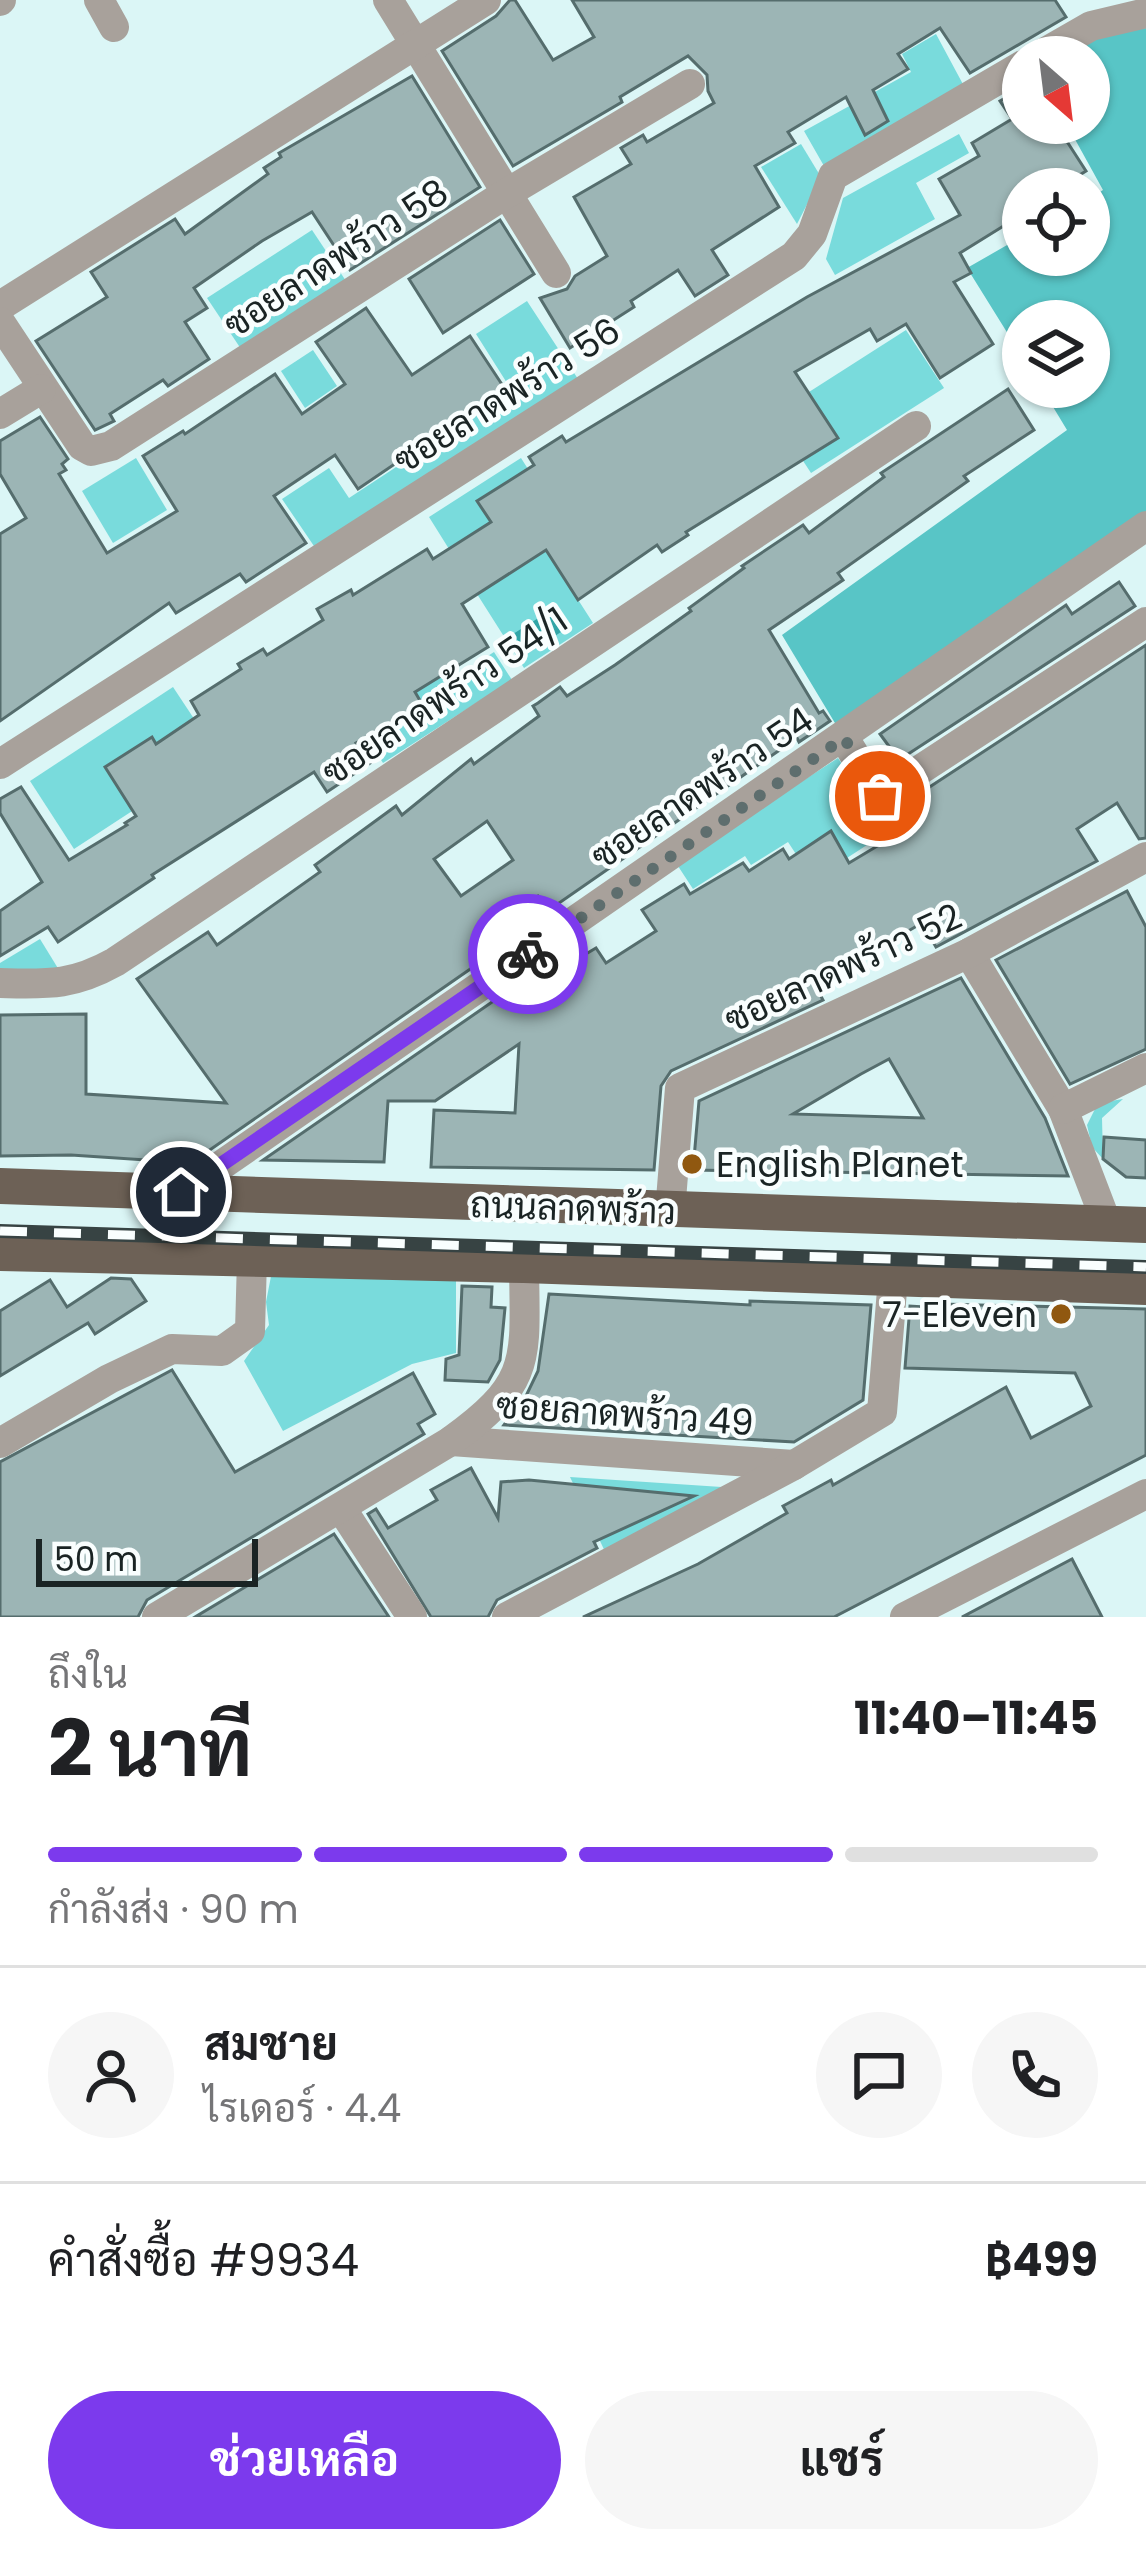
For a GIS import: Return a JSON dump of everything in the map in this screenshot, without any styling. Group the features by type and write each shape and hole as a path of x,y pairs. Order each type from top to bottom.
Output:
{"main road":[{"name":"ถนนลาดพร้าว","path":"0,1186 1146,1225"},
{"name":"ถนนลาดพร้าว","path":"0,1252 1146,1287"}],"street":[{"path":"388,0 556,273"},
{"path":"0,306 486,0"},
{"path":"1073,36 1090,26 1146,13"},
{"name":"ซอยลาดพร้าว 56","path":"0,764 794,256 812,233 833,176 1002,77"},
{"name":"ซอยลาดพร้าว 58","path":"0,322 82,446 92,451 111,446 507,193 690,84"},
{"path":"0,414 41,389"},
{"name":"ซอยลาดพร้าว 54/1","path":"0,983 68,983 115,962 916,426"},
{"name":"ซอยลาดพร้าว 54","path":"181,1192 1146,526"},
{"path":"844,738 880,796 1146,622"},
{"name":"ซอยลาดพร้าว 52","path":"670,1212 680,1088 969,953 1146,857"},
{"path":"969,953 1063,1109 1107,1224"},
{"path":"1063,1109 1146,1068"},
{"path":"0,1443 109,1378 172,1348 222,1351 250,1331 252,1259"},
{"path":"157,1617 451,1441 496,1407 516,1381 525,1355 524,1265"},
{"name":"ซอยลาดพร้าว 49","path":"507,1617 794,1466 882,1412 892,1278"},
{"name":"ซอยลาดพร้าว 49","path":"451,1441 794,1466"},
{"path":"904,1617 1146,1494"},
{"path":"341,1508 412,1617"}],"shaded area":[{"path":"1146,28 1146,526 844,738 782,635 1067,430 1054,408 1110,408 1110,300 1002,300 1002,324 967,268 1002,248 1002,276 1110,276 1110,168 1091,168 1078,144 1110,144 1110,36 1092,36"},
{"path":"936,34 965,88 824,166 804,131 911,72 902,54"},
{"path":"959,134 969,153 916,183 935,219 835,275 826,259 843,198"},
{"path":"801,144 821,177 797,224 761,167"},
{"path":"312,230 348,284 243,352 207,298"},
{"path":"527,301 578,379 316,549 282,499 329,468 349,498 512,391 476,334"},
{"path":"906,330 944,388 811,473 773,415"},
{"path":"313,350 337,386 305,408 281,371"},
{"path":"136,458 167,510 113,543 82,491"},
{"path":"521,458 528,469 478,502 491,522 449,549 429,517"},
{"path":"573,531 550,556 593,623 524,668 477,594"},
{"path":"548,612 561,632 527,654 513,634"},
{"path":"494,652 512,680 383,763 336,690 441,664 452,679"},
{"path":"173,687 218,755 74,849 30,781"},
{"path":"838,758 887,832 813,880 788,842 751,865 745,856 693,889 676,863"},
{"path":"40,939 67,983 0,979 0,963"},
{"path":"1123,1099 1102,1118 1103,1159 1092,1147 1087,1125 1098,1103"},
{"path":"274,1261 456,1268 456,1353 412,1364 283,1431 244,1361 269,1325 266,1302"},
{"path":"570,1477 737,1488 608,1558"}],"building":[{"path":"515,0 553,60 594,37 572,0 1055,0 1066,17 1033,36 1002,36 1002,54 970,73 940,28 898,54 908,69 873,90 888,121 865,135 846,97 788,132 795,143 755,166 779,207 712,250 728,275 695,296 678,270 631,301 634,307 570,348 540,298 567,289 575,276 607,256 574,197 631,164 621,148 643,135 647,142 714,103 707,75 688,56 620,97 622,102 513,166 442,51"},
{"path":"412,76 480,187 350,270 312,212 262,241 194,288 207,308 185,322 209,359 168,386 163,380 110,414 114,421 95,430 36,341 107,297 91,272 175,219 185,234 268,174 264,168 281,157 279,153"},
{"path":"1002,125 1002,144 1069,144 1084,168 1002,168 1002,227 960,253 971,273 954,282 993,344 940,378 906,324 877,341 870,329 795,372 838,438 686,532 662,552 657,545 578,600 546,550 462,604 488,647 415,692 422,704 356,743 370,763 327,792 314,772 152,875 154,878 58,942 48,927 0,956 0,911 42,882 0,813 0,799 21,787 69,860 127,825 136,816 105,767 152,737 156,744 199,715 191,701 241,669 238,664 263,649 267,655 323,620 317,609 351,590 353,595 427,549 433,559 491,522 477,501 534,465 529,457 562,436 566,442 807,297 960,215 939,179 979,156 972,143"},
{"path":"500,220 534,274 443,333 409,279"},
{"path":"366,308 412,375 470,336 505,389 358,489 335,455 274,496 306,543 246,582 240,574 176,613 169,603 0,721 0,534 26,518 0,474 0,441 40,417 68,459 62,464 66,470 59,474 107,553 177,511 143,456 275,374 302,414 345,384 316,342"},
{"path":"1002,393 1002,408 1020,408 1034,430 964,476 968,481 838,573 843,580 769,630 819,713 823,711 830,721 799,742 797,738 549,910 538,896 477,938 489,956 191,1163 0,1156 0,1015 86,1014 86,1094 226,1103 137,979 208,932 217,945 320,872 315,865 396,806 402,815 471,759 474,764 539,716 533,706 560,687 567,696 615,665 691,611 742,566 803,525 809,533 884,477 881,473","holes":["487,821 513,860 461,896 434,859"]},
{"path":"1119,582 1135,606 899,760 880,734 1066,605 1072,614"},
{"path":"1146,645 1146,838 1139,839 1117,803 1077,829 1097,861 936,947 922,923 815,985 823,1000 671,1071 661,1086 654,1170 431,1167 434,1110 515,1113 519,1044 435,1101 388,1101 384,1162 263,1160 511,989 524,983 527,989 596,948 606,963 656,931 642,910 684,884 690,894 743,863 749,871 783,849 789,859 831,831 849,863 904,830 893,811"},
{"path":"1127,891 1146,927 1146,1049 1070,1084 996,960"},
{"path":"961,978 1045,1118 1068,1176 693,1170 699,1101","holes":["889,1059 923,1118 793,1114"]},
{"path":"1104,1137 1146,1140 1146,1178 1126,1177 1103,1159"},
{"path":"111,1278 131,1279 146,1301 95,1334 88,1323 0,1376 0,1311 50,1280 67,1307"},
{"path":"462,1286 492,1287 491,1307 505,1308 500,1360 488,1382 445,1380 446,1359 459,1355"},
{"path":"549,1294 750,1305 750,1301 871,1305 863,1400 794,1442 504,1425 538,1371"},
{"path":"941,1304 1146,1309 1146,1455 834,1617 583,1617 698,1564 787,1513 783,1506 831,1480 833,1485 1006,1387 1031,1438 1091,1406 1075,1373 905,1368 910,1306 941,1308"},
{"path":"172,1370 235,1472 413,1373 435,1414 418,1424 424,1434 147,1600 138,1617 0,1617 0,1462"},
{"path":"471,1468 498,1518 501,1482 529,1480 694,1496 594,1542 597,1548 497,1600 488,1617 431,1617 368,1514 376,1509 388,1528 437,1500 431,1490"},
{"path":"334,1534 389,1617 195,1617"},
{"path":"1072,1559 1102,1617 962,1617"}],"railway":[{"path":"0,1231 1146,1267"}],"way so far":[{"path":"528,954 844,738 880,796"}],"place":[{"name":"English Planet","path":"692,1164"},
{"name":"7-Eleven","path":"1061,1314"}],"route":[{"path":"181,1192 528,954"}]}
